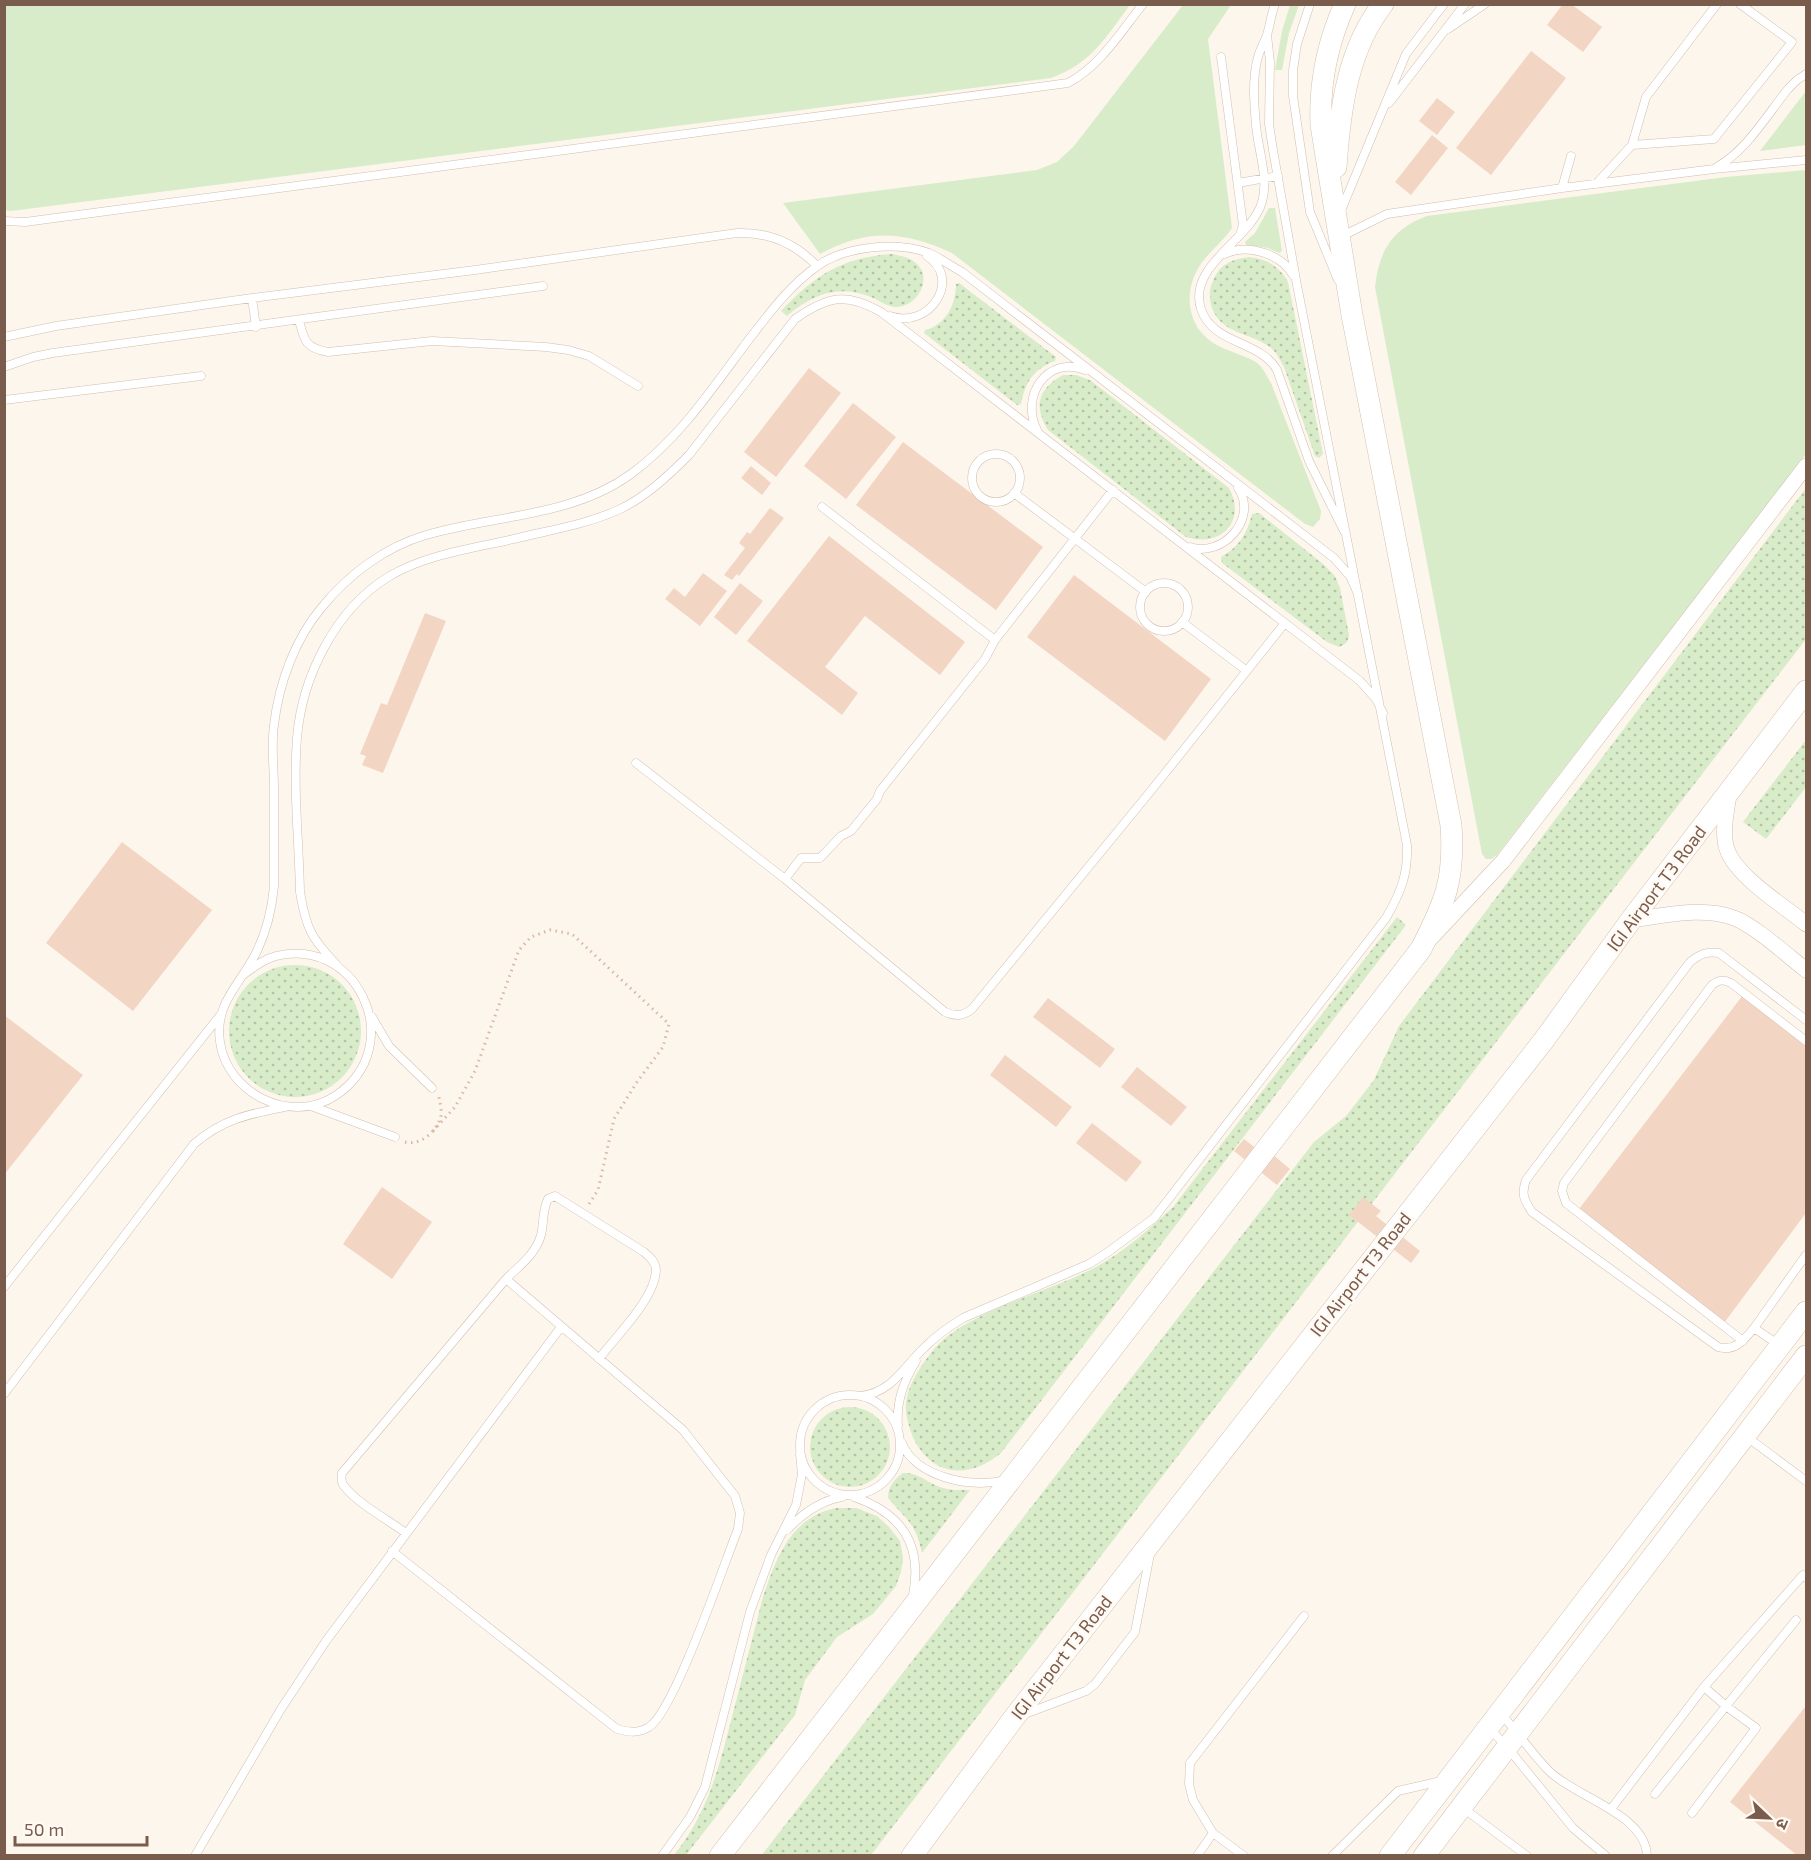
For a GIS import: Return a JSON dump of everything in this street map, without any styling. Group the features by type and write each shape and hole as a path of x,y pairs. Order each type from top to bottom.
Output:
{"main road":[{"path":"720,1856 1421,949 1440,912 1450,883 1454,854 1451,825 1352,315 1321,125 1320,95 1329,43 1345,4"},
{"path":"1337,221 1338,138 1343,97 1351,66 1362,38 1383,4"},
{"name":"IGI Airport T3 Road","path":"912,1856 1013,1719 1544,1040 1631,920 1806,691"},
{"path":"1390,1856 1806,1312"},
{"path":"1424,1856 1806,1356"},
{"path":"726,1856 738,1832"}],"street":[{"path":"1421,949 1503,861 1806,466"},
{"path":"1729,791 1724,829 1726,845 1731,858 1741,872 1806,924"},
{"path":"1631,920 1689,912 1714,913 1735,918 1806,970"}],"lane":[{"path":"4,221 25,222 1068,83 1080,77 1105,53 1143,4"},
{"path":"1275,4 1267,35 1257,58 1255,80 1256,126 1265,189 1259,212 1252,223 1209,268 1202,283 1201,308 1213,327 1224,336 1258,351 1273,362 1310,461 1349,541"},
{"path":"1310,4 1293,70 1293,96 1310,212 1352,315"},
{"path":"1337,221 1406,54 1444,4"},
{"path":"1379,120 1389,103 1465,4"},
{"path":"1439,39 1450,28 1485,4"},
{"path":"1596,184 1632,144 1646,97 1717,4"},
{"path":"1632,144 1714,139 1792,42 1740,4"},
{"path":"662,1856 690,1817 705,1787 750,1612 771,1556 796,1505 802,1474 800,1438 806,1422 815,1409 829,1400 844,1395 872,1394 888,1387 925,1347 963,1318 1089,1263 1154,1218 1386,918 1404,882 1408,864 1407,845 1383,713 1296,280 1269,123 1270,62 1267,35"},
{"path":"1221,57 1243,225 1238,239"},
{"path":"1714,169 1729,161 1739,151 1788,89 1806,74"},
{"path":"1562,188 1571,156"},
{"path":"1337,221 1562,188 1806,160"},
{"path":"1238,183 1278,177"},
{"path":"4,337 56,326 252,298 475,270 736,233 753,232 776,238 806,254 817,266"},
{"path":"287,1107 262,1100 242,1086 226,1065 219,1041 222,1013 228,994 243,975 256,952 267,926 272,905 274,886 273,727 280,690 304,634 320,609 351,577 392,549 425,535 558,507 584,499 628,476 655,456 676,433 698,408 777,302 817,266 839,256 861,250 897,246 930,254 962,272 1334,558 1350,576 1358,594"},
{"path":"432,1088 389,1046 360,990 318,945 308,928 303,912 300,892 297,736 303,704 324,648 339,623 360,600 387,578 411,566 440,556 593,520 620,510 655,485 689,455 795,319 819,304 843,298 856,300 898,319 924,314 934,305 941,290 942,280 938,267 931,259 915,249"},
{"path":"1218,257 1239,249 1261,252 1283,262 1296,280"},
{"path":"4,367 53,353 543,286"},
{"path":"252,298 256,327"},
{"path":"881,312 1360,681 1376,699 1383,713"},
{"path":"299,320 304,339 317,350 328,352 432,341 546,347 589,356 638,386"},
{"path":"1039,434 1030,413 1031,401 1042,380 1060,368 1069,366 1090,371"},
{"path":"4,399 201,376"},
{"path":"990,454 1006,456 1012,460 1020,474 1020,482 1014,493 1005,500 996,502 981,497 976,491 972,477 978,462 990,454"},
{"path":"1183,544 1196,549 1207,549 1219,546 1230,539 1244,513 1244,502 1234,482"},
{"path":"785,879 801,858 820,858 841,836 851,831 878,800 880,791 985,659 995,640 1113,490"},
{"path":"1014,493 1146,592"},
{"path":"822,507 995,640"},
{"path":"1166,583 1180,589 1188,603 1188,611 1182,622 1164,631 1149,626 1141,613 1142,598 1146,592 1158,584 1166,583"},
{"path":"1182,622 1247,671"},
{"path":"636,763 785,879 945,1012 959,1016 972,1009 1285,623"},
{"path":"1806,1020 1719,953 1710,951 1699,955 1690,962 1526,1180 1522,1191 1524,1201 1532,1212 1718,1347 1730,1349 1743,1341 1806,1255"},
{"path":"243,975 270,958 296,954 322,959 345,972"},
{"path":"1743,1341 1566,1203 1562,1191 1564,1183 1712,985 1719,980 1731,983 1806,1041"},
{"path":"4,1287 222,1013"},
{"path":"4,1394 194,1144 211,1130 231,1120 253,1113 287,1107 311,1106 334,1097 352,1081 365,1061 371,1037 370,1013"},
{"path":"311,1106 395,1137"},
{"path":"406,1533 369,1508 343,1486 342,1473 537,1245 541,1234 543,1209 548,1199 555,1196 583,1212 650,1257 655,1263 656,1272 643,1303 599,1359"},
{"path":"392,1551 617,1729 629,1732 650,1727 658,1719 676,1688 738,1529 740,1513 735,1496 683,1430 506,1279"},
{"path":"195,1856 281,1709 326,1641 561,1327"},
{"path":"1754,1328 1780,1346"},
{"path":"782,1536 800,1516 814,1507 838,1497 868,1492 883,1483 894,1470 900,1453 898,1406 900,1394 925,1347"},
{"path":"861,1396 875,1401 886,1410 895,1422 907,1454 913,1461 937,1474 951,1479 995,1483 1005,1480 1017,1470"},
{"path":"1746,1436 1806,1481"},
{"path":"800,1454 813,1480 824,1489 877,1506 901,1526 910,1540 914,1553 915,1586 905,1615"},
{"path":"1013,1719 1086,1691 1103,1675 1132,1637 1137,1626 1152,1540"},
{"path":"1611,1809 1704,1687 1803,1575 1806,1578"},
{"path":"1244,1856 1213,1833 1193,1800 1189,1784 1190,1763 1304,1616"},
{"path":"1655,1794 1796,1620"},
{"path":"1692,1813 1756,1728 1704,1687"},
{"path":"1494,1721 1564,1785 1611,1809 1640,1833 1647,1856"},
{"path":"1494,1721 1513,1740 1573,1828 1606,1856"},
{"path":"1332,1856 1398,1791 1449,1779"},
{"path":"1461,1806 1527,1856"},
{"path":"1197,1856 1213,1833"}],"path":[{"path":"395,1137 408,1143 423,1140 455,1107 475,1071 519,950 531,936 550,930 572,934 669,1024 663,1047 614,1119 598,1190 583,1212"},
{"path":"432,1088 439,1097 442,1115 433,1131"}],"green space":[{"path":"5,4 1130,5 1097,48 1077,65 1051,78 11,211 4,210"},
{"path":"1183,5 1231,5 1208,39 1232,228 1199,267 1191,288 1190,309 1198,328 1206,337 1215,344 1257,363 1264,370 1321,511 1320,519 1313,527 1305,524 952,253 918,240 886,235 854,240 820,254 783,203 1037,170 1057,162 1074,146"},
{"path":"1290,5 1299,5 1289,33 1282,70 1275,70 1282,31"},
{"path":"1806,91 1806,145 1760,151"},
{"path":"1806,170 1806,454 1497,855 1486,859 1482,854 1375,287 1384,252 1396,235 1415,221 1427,216 1726,177"},
{"path":"1269,208 1275,208 1282,251 1279,253 1268,248 1246,245 1245,242 1255,233"},
{"path":"892,254 911,260 922,270 923,284 920,291 904,306 893,307 859,293 837,291 806,302 787,316 781,311 805,288 830,270 858,259"},
{"path":"1249,257 1272,264 1288,282 1323,454 1319,458 1315,456 1284,367 1277,354 1263,343 1230,328 1217,317 1212,308 1211,287 1219,270 1232,261"},
{"path":"959,283 1056,357 1055,361 1041,368 1031,378 1021,404 1017,405 924,333 925,330 939,324 944,319 952,306 956,284"},
{"path":"1063,375 1076,375 1090,380 1229,488 1234,500 1235,511 1233,521 1227,529 1210,539 1186,537 1048,430 1040,413 1040,398 1048,386"},
{"path":"1806,488 1806,639 871,1855 761,1856 1314,1142 1346,1116 1374,1080 1399,1026"},
{"path":"1259,513 1335,576 1340,588 1349,635 1343,645 1339,647 1327,642 1222,563 1221,557 1233,549 1245,534 1252,514"},
{"path":"1806,740 1806,787 1766,839 1743,822"},
{"path":"1397,917 1406,925 1001,1453 989,1462 964,1470 951,1470 929,1459 912,1435 906,1404 913,1381 935,1348 967,1323 1076,1277 1105,1262 1173,1207"},
{"path":"295,965 320,970 342,984 356,1006 361,1031 356,1056 342,1078 320,1092 295,1097 270,1092 248,1078 234,1056 229,1031 234,1006 248,984 270,970"},
{"path":"850,1407 865,1410 878,1419 887,1432 890,1447 887,1462 878,1475 865,1484 850,1487 835,1484 822,1475 813,1462 810,1447 813,1432 822,1419 835,1410"},
{"path":"903,1473 914,1474 944,1488 970,1490 922,1553 913,1527 888,1498 892,1484"},
{"path":"836,1508 856,1508 877,1516 900,1541 903,1558 896,1586 873,1614 837,1637 805,1680 795,1715 686,1855 674,1855 696,1822 711,1788 723,1751 763,1597 780,1554 788,1541 807,1520"}],"building":[{"path":"1563,4 1571,4 1602,27 1583,52 1547,25"},
{"path":"1531,51 1566,78 1491,175 1456,148"},
{"path":"1437,98 1455,112 1437,135 1419,121"},
{"path":"1432,135 1448,148 1411,195 1395,182"},
{"path":"809,368 841,393 776,477 744,452"},
{"path":"853,403 896,437 846,499 804,466"},
{"path":"903,442 1043,547 996,610 856,505"},
{"path":"751,466 771,483 762,495 741,478"},
{"path":"770,508 784,518 739,576 737,574 732,580 724,575 745,548 739,543 747,532 750,534"},
{"path":"829,536 965,642 940,675 865,616 825,667 858,693 842,715 747,641"},
{"path":"703,573 727,591 700,626 665,599 674,588 685,597"},
{"path":"1074,575 1211,679 1165,741 1027,637"},
{"path":"740,583 763,601 736,635 714,617"},
{"path":"425,613 446,621 383,773 362,765 366,756 360,754 381,703 387,705"},
{"path":"122,842 212,910 133,1011 46,943"},
{"path":"1743,995 1806,1044 1806,1213 1724,1323 1579,1209"},
{"path":"1048,998 1115,1049 1100,1068 1033,1017"},
{"path":"4,1015 83,1075 4,1175"},
{"path":"1005,1055 1072,1107 1056,1127 990,1075"},
{"path":"1137,1067 1187,1107 1171,1126 1121,1087"},
{"path":"1092,1123 1142,1162 1126,1182 1076,1143"},
{"path":"1244,1139 1268,1158 1272,1154 1290,1169 1277,1185 1234,1151"},
{"path":"382,1187 432,1222 392,1279 343,1244"},
{"path":"1363,1197 1381,1211 1376,1216 1420,1251 1411,1263 1349,1215"},
{"path":"1805,1707 1806,1856 1798,1856 1730,1802"}]}
